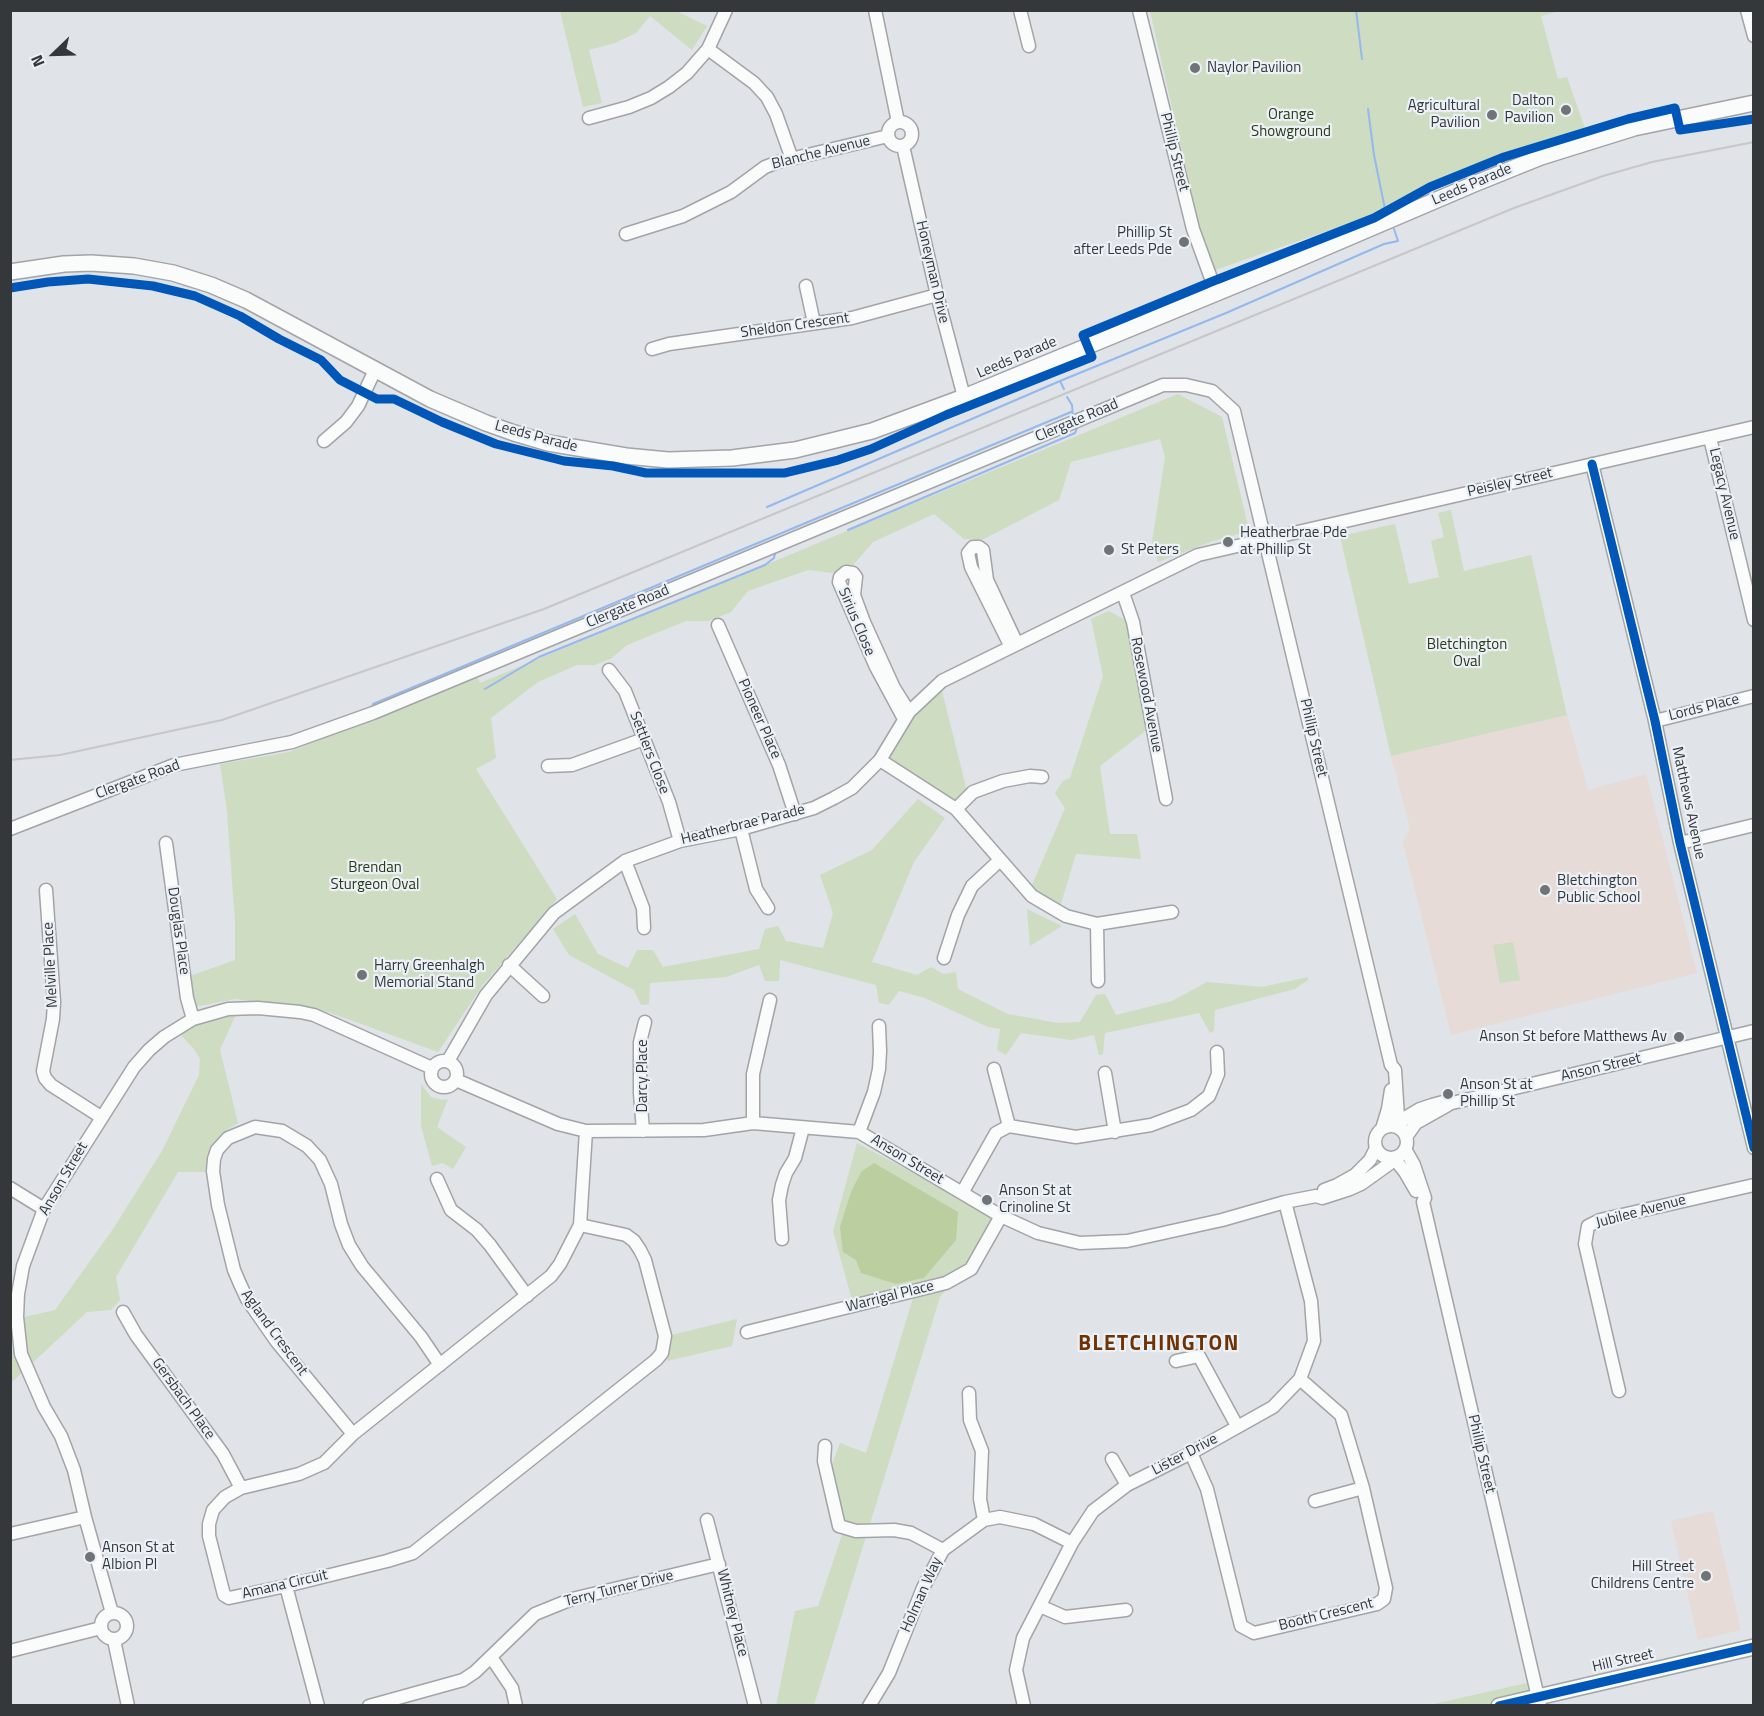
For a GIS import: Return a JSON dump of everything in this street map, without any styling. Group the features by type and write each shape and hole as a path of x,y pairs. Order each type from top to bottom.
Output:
{"main road":[{"name":"Leeds Parade","path":"10,272 64,264 91,263 134,266 173,273 211,285 246,300 451,409 514,433 578,449 626,456 669,460 732,458 795,450 872,431 964,397 1540,157 1634,129 1754,103"},
{"name":"Hill Street","path":"1499,1706 1539,1701 1754,1647"}],"street":[{"path":"590,118 651,98 687,73 708,49 726,10"},
{"path":"874,10 898,122"},
{"path":"1020,10 1029,46"},
{"name":"Phillip Street","path":"1139,10 1193,229 1216,292"},
{"path":"1747,10 1754,36"},
{"path":"708,49 754,84 767,97 776,114 792,159"},
{"path":"898,122 908,125 912,133 910,141 903,146 895,145 888,136 890,127 898,122"},
{"name":"Blanche Avenue","path":"626,234 683,216 730,192 765,167 888,136"},
{"name":"Honeyman Drive","path":"903,146 937,295 964,397"},
{"path":"806,286 814,323"},
{"name":"Sheldon Crescent","path":"652,350 669,344 852,318 937,295"},
{"path":"324,441 346,422 358,406 375,370"},
{"name":"Clergate Road","path":"10,829 174,765 292,742 373,713 1163,385 1186,385 1212,391 1234,411"},
{"name":"Phillip Street","path":"1234,411 1391,1065 1395,1070 1398,1117 1391,1127"},
{"name":"Peisley Street","path":"1266,541 1754,427"},
{"name":"Legacy Avenue","path":"1710,438 1754,620"},
{"name":"Matthews Avenue","path":"1592,464 1655,721 1680,843 1754,1148"},
{"name":"Heatherbrae Parade","path":"448,1061 486,995 509,964 554,913 625,861 680,841 741,829 814,808 846,792 880,760 907,716 942,681 1198,555 1266,541"},
{"path":"974,547 983,550 987,580 1014,646 971,567 968,553 974,547"},
{"name":"Sirius Close","path":"846,572 853,573 856,577 854,595 907,716 876,668 839,582 840,577 846,572"},
{"name":"Rosewood Avenue","path":"1123,593 1132,622 1166,799"},
{"name":"Pioneer Place","path":"718,625 779,765 795,814"},
{"name":"Settlers Close","path":"609,670 625,691 669,802 680,841"},
{"name":"Lords Place","path":"1655,721 1754,696"},
{"path":"548,766 572,765 644,739"},
{"path":"880,760 956,808 1032,896 1066,916 1097,924 1172,912"},
{"path":"956,808 973,792 1003,781 1030,776 1042,777"},
{"path":"1680,843 1754,825"},
{"path":"741,829 756,889 768,908"},
{"name":"Douglas Place","path":"166,843 187,998 193,1019"},
{"path":"944,958 958,915 972,885 1000,860"},
{"path":"625,861 643,908 644,928"},
{"name":"Melville Place","path":"46,890 54,1002 43,1071 51,1085 101,1117"},
{"path":"1097,924 1098,981"},
{"path":"509,964 543,996"},
{"path":"753,1123 753,1074 770,1000"},
{"name":"Anson Street","path":"112,1614 71,1462 61,1436 44,1407 21,1354 17,1317 18,1294 23,1266 44,1209 134,1067 164,1037 193,1019 228,1009 258,1008 300,1012 314,1015 432,1068"},
{"name":"Darcy Place","path":"643,1131 640,1042 645,1022"},
{"path":"859,1132 874,1092 879,1070 879,1026"},
{"name":"Anson Street","path":"1406,1143 1416,1123 1449,1104 1754,1031"},
{"path":"962,1193 996,1133 1009,1125 1076,1137 1151,1125 1191,1110 1209,1096 1218,1074 1217,1052"},
{"path":"448,1061 456,1069 456,1080 450,1086 440,1087 432,1079 432,1068 439,1062 448,1061"},
{"name":"Phillip Street","path":"1391,1065 1389,1071 1391,1127"},
{"path":"994,1069 1009,1125"},
{"path":"1105,1073 1115,1132"},
{"name":"Anson Street","path":"456,1080 558,1124 586,1131 704,1130 753,1123 859,1132 1000,1216 1038,1233 1080,1243 1127,1241 1222,1220 1285,1202 1316,1196 1322,1198 1350,1189 1378,1173 1389,1164 1392,1158"},
{"path":"1398,1093 1410,1106 1420,1109"},
{"name":"Anson Street","path":"1391,1127 1420,1109 1443,1102 1449,1104"},
{"name":"Agland Crescent","path":"352,1434 277,1342 247,1299 234,1270 218,1204 213,1171 214,1159 218,1150 228,1138 255,1127 270,1128 296,1138 314,1153 327,1172 341,1224 358,1259 440,1365"},
{"path":"1391,1127 1403,1131 1406,1143 1392,1158 1382,1155 1376,1148 1375,1139 1391,1127"},
{"path":"782,1239 779,1200 786,1173 795,1158 803,1128"},
{"name":"Amana Circuit","path":"580,1225 618,1232 634,1241 645,1260 665,1336 662,1353 647,1368 412,1553 394,1560 286,1586 229,1598 224,1595 209,1536 209,1524 213,1510 225,1497 241,1488 289,1477 324,1463 352,1434 551,1276 560,1264 580,1225 586,1131"},
{"name":"Phillip Street","path":"1406,1143 1425,1198 1423,1202 1539,1701"},
{"name":"Anson Street","path":"1316,1196 1320,1191 1355,1175 1370,1160 1376,1148"},
{"name":"Phillip Street","path":"1392,1158 1409,1178 1419,1199 1423,1202"},
{"path":"1378,1173 1409,1178"},
{"path":"436,1179 450,1210 477,1230 527,1296"},
{"name":"Jubilee Avenue","path":"1619,1391 1584,1244 1588,1226 1600,1220 1754,1185"},
{"path":"10,1188 44,1209"},
{"name":"Lister Drive","path":"1024,1706 1016,1670 1023,1638 1072,1543 1093,1511 1127,1485 1191,1453 1273,1407 1300,1379 1314,1341 1311,1301 1285,1202"},
{"name":"Warrigal Place","path":"747,1332 946,1283 971,1269 1000,1216"},
{"name":"Gersbach Place","path":"123,1312 136,1335 223,1454 241,1488"},
{"path":"1176,1361 1199,1356 1238,1426"},
{"name":"Booth Crescent","path":"1191,1453 1207,1489 1240,1626 1254,1633 1377,1604 1384,1599 1386,1588 1364,1488 1341,1415 1300,1379"},
{"path":"969,1393 970,1420 982,1451 980,1499 984,1520 1000,1517 1034,1524 1072,1543"},
{"path":"825,1446 824,1461 839,1526 856,1531 894,1530 911,1533 943,1550"},
{"path":"1112,1459 1127,1485"},
{"path":"1316,1501 1364,1488"},
{"path":"10,1534 85,1516"},
{"name":"Whitney Place","path":"707,1520 755,1706"},
{"name":"Holman Way","path":"869,1705 889,1673 923,1588 943,1550 984,1520"},
{"name":"Terry Turner Drive","path":"369,1706 403,1701 463,1680 475,1672 535,1614 572,1599 719,1564"},
{"path":"286,1586 318,1706"},
{"path":"1040,1605 1065,1617 1126,1610"},
{"path":"112,1614 121,1616 127,1624 125,1634 114,1640 107,1638 101,1629 103,1619 112,1614"},
{"path":"10,1651 101,1629"},
{"path":"114,1640 128,1706"},
{"path":"491,1657 512,1688 516,1706"}],"shaded area":[{"name":"Bletchington Public School","path":"1567,715 1588,790 1646,774 1697,973 1451,1035 1403,843 1410,828 1391,756"},
{"name":"Hill Street Childrens Centre","path":"1713,1511 1741,1630 1698,1640 1671,1521"}],"green space":[{"path":"560,11 676,11 707,26 692,50 650,16 636,33 615,43 589,50 602,103 583,107"},
{"name":"Orange Showground","path":"1150,11 1560,11 1541,16 1558,79 1567,77 1588,137 1464,175 1370,216 1215,270 1199,226"},
{"name":"Brendan Sturgeon Oval","path":"1178,394 1222,417 1248,526 1246,532 1213,541 1158,562 1152,542 1165,457 1160,439 1071,462 1059,500 982,540 964,539 934,514 873,542 854,564 833,573 808,570 748,591 731,612 708,621 686,621 627,645 612,658 595,665 577,665 538,682 491,718 496,758 476,769 557,899 482,986 438,1052 328,1012 235,999 194,1007 190,976 235,960 235,922 227,811 220,764 289,752 477,676 480,683"},
{"name":"Bletchington Oval","path":"1451,510 1464,571 1531,555 1567,715 1391,756 1340,536 1395,524 1409,584 1439,577 1431,541 1444,537 1438,513"},
{"path":"1109,611 1125,620 1148,729 1100,766 1110,834 1137,834 1141,859 1076,854 1059,910 1029,892 1065,808 1055,793 1063,781 1070,778 1103,676 1091,619"},
{"path":"941,687 967,791 954,803 887,758 911,719"},
{"path":"918,799 945,818 914,862 872,962 917,975 931,967 943,974 956,972 958,989 1008,1014 1058,1023 1080,1022 1096,995 1105,994 1116,1015 1172,1001 1207,982 1262,987 1308,977 1308,980 1295,989 1215,1010 1214,1031 1210,1033 1199,1013 1105,1033 1103,1054 1099,1055 1094,1035 1071,1040 1021,1033 1006,1055 997,1050 1000,1029 988,1027 925,998 899,991 889,1005 879,1003 876,985 780,960 779,981 765,981 759,965 726,977 650,983 649,1004 641,1005 634,990 569,955 553,929 575,914 598,954 628,968 637,950 653,950 663,967 759,949 765,929 778,926 786,941 823,948 833,913 820,875 872,850"},
{"path":"1027,909 1062,926 1030,946"},
{"path":"1513,942 1520,980 1500,983 1493,945"},
{"path":"236,1014 220,1050 238,1123 223,1132 209,1154 205,1172 178,1172 116,1277 120,1300 111,1310 87,1312 11,1383 11,1353 24,1317 55,1310 113,1229 162,1151 199,1075 200,1059 179,1033 208,1020"},
{"path":"421,1084 431,1097 448,1099 437,1127 466,1147 453,1169 443,1163 432,1166 421,1126"},
{"path":"857,1143 994,1216 964,1267 940,1297 814,1705 776,1706 795,1611 818,1606 846,1523 842,1520 831,1467 840,1443 866,1453 917,1285 852,1300 833,1231"},
{"path":"874,1163 958,1212 956,1240 924,1278 896,1284 861,1273 856,1260 843,1252 840,1227 851,1192 861,1172"},
{"path":"737,1319 732,1346 667,1361 671,1335"},
{"path":"1527,1683 1530,1705 1425,1706"}],"waterway":[{"path":"1356,10 1362,59"},
{"path":"1368,109 1385,209"},
{"path":"1064,389 1060,381 1226,313 1384,244 1398,241 1394,229"},
{"path":"767,507 1060,381"},
{"path":"1067,397 1072,405 1073,417"},
{"path":"373,704 1071,412"},
{"path":"848,530 1075,433 1077,428"},
{"path":"485,689 539,657 765,565 774,558 775,553"}],"railway":[{"path":"10,760 60,755 222,720 544,609 1514,208 1603,176 1652,162 1754,142"}],"cycle path":[{"path":"10,288 88,279 153,286 195,296 240,316 321,360 340,380 377,399 394,399 496,444 564,461 613,466 646,473 784,473 838,460 871,449 946,415 1092,357 1083,335 1374,218 1430,187 1504,157 1628,119 1675,108 1680,130 1754,119"},
{"path":"1592,464 1655,721 1680,843 1754,1148"},
{"path":"1499,1706 1754,1647"}],"place":[{"name":"Naylor Pavilion","path":"1195,68"},
{"name":"Dalton Pavilion","path":"1566,110"},
{"name":"Agricultural Pavilion","path":"1492,115"},
{"name":"Phillip St after Leeds Pde","path":"1184,242"},
{"name":"Heatherbrae Pde at Phillip St","path":"1228,542"},
{"name":"St Peters","path":"1109,550"},
{"name":"Bletchington Public School","path":"1545,890"},
{"name":"Harry Greenhalgh Memorial Stand","path":"362,975"},
{"name":"Anson St before Matthews Av","path":"1679,1037"},
{"name":"Anson St at Phillip St","path":"1448,1094"},
{"name":"Anson St at Crinoline St","path":"987,1200"},
{"name":"Anson St at Albion Pl","path":"90,1557"},
{"name":"Hill Street Childrens Centre","path":"1706,1576"}],"district":[{"name":"BLETCHINGTON","path":"1159,1345"}]}
